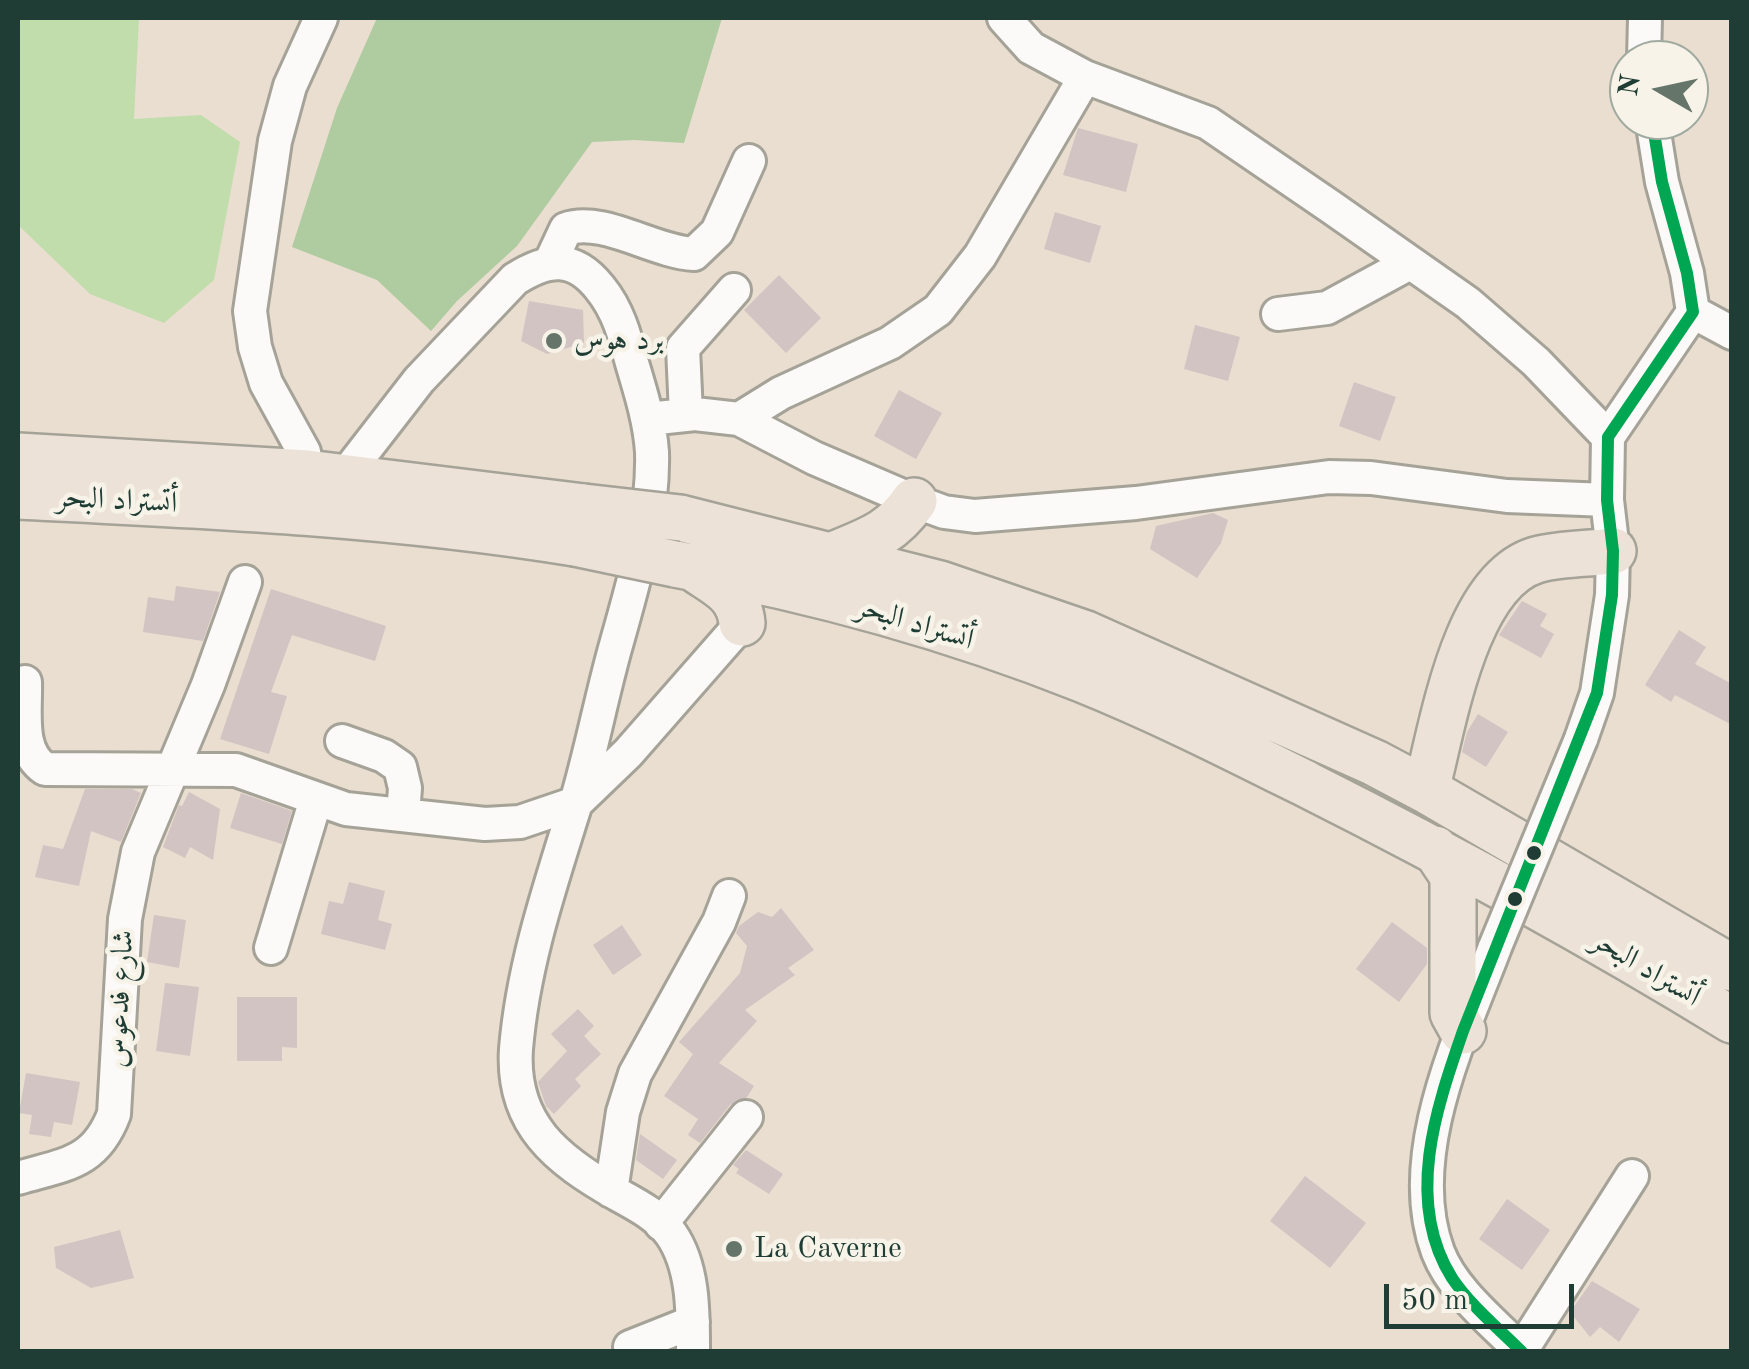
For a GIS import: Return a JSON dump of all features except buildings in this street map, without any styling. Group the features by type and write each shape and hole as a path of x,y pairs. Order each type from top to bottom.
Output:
{"highway":[{"name":"أتستراد البحر","path":"18,456 325,475 580,525 682,565 790,587 975,640 1083,680 1194,728 1436,849 1732,1020"},
{"name":"أتستراد البحر","path":"18,496 269,508 420,522 580,525 680,518 833,554 940,584 1086,634 1357,755 1426,790 1732,968"},
{"path":"833,554 887,531 900,522 914,501"},
{"path":"914,501 920,560 940,584"},
{"path":"1426,790 1465,648 1492,595 1519,568 1535,560 1613,551"},
{"path":"682,565 730,592 738,601 742,623"},
{"path":"742,623 760,604 790,587"},
{"path":"1436,849 1453,876 1453,1013 1463,1031"},
{"path":"1454,916 1478,898 1522,896"}],"street":[{"path":"321,18 290,86 276,141 250,312 266,383 304,452 325,475 420,380 494,297 532,268 551,261 573,265 591,276 608,298 621,325 648,419 652,485 633,584 576,803 540,912 516,1048 522,1104 535,1131 550,1148 652,1214 672,1235 688,1279 693,1337 630,1348"},
{"path":"1004,18 1031,48 1085,76 1208,123 1410,262 1468,304 1536,362 1608,437"},
{"path":"739,419 781,394 890,343 938,310 980,256 1085,76"},
{"path":"1632,1176 1522,1351 1454,1282 1438,1253 1430,1217 1428,1150 1444,1087 1494,947 1580,739 1597,693 1606,652 1613,551 1607,500 1608,437 1693,312 1655,140"},
{"path":"551,261 566,229 578,224 592,225 672,253 694,254 716,232 749,161"},
{"path":"1278,314 1327,308 1410,262"},
{"path":"686,414 682,348 734,290"},
{"path":"1693,312 1732,332"},
{"path":"648,419 686,414 739,419 814,458 914,501 944,512 975,516 1136,503 1328,477 1371,478 1507,496 1607,500"},
{"name":"شارع فدعوس","path":"18,1178 94,1150 105,1137 114,1114 119,983 130,886 150,821 244,582"},
{"path":"26,682 28,748 35,762 45,769 236,770 346,809 485,824 520,822 576,803 628,752 742,623"},
{"path":"342,740 384,756 400,767 403,815"},
{"path":"272,948 316,799"},
{"path":"611,1191 623,1112 635,1074 719,922 729,896"},
{"path":"661,1224 746,1117"}],"green space":[{"path":"18,18 139,18 134,119 201,115 240,142 214,280 164,323 90,294 18,225"},
{"path":"377,18 722,18 684,143 592,142 517,246 457,301 431,331 377,280 292,247 337,108"}],"transit line":[{"path":"1522,1352 1452,1278 1430,1218 1429,1155 1443,1092 1463,1031 1597,693 1612,595 1608,437 1693,312 1655,140"}],"place":[{"name":"برد هوس","path":"554,341"},
{"name":"La Caverne","path":"734,1249"}]}
